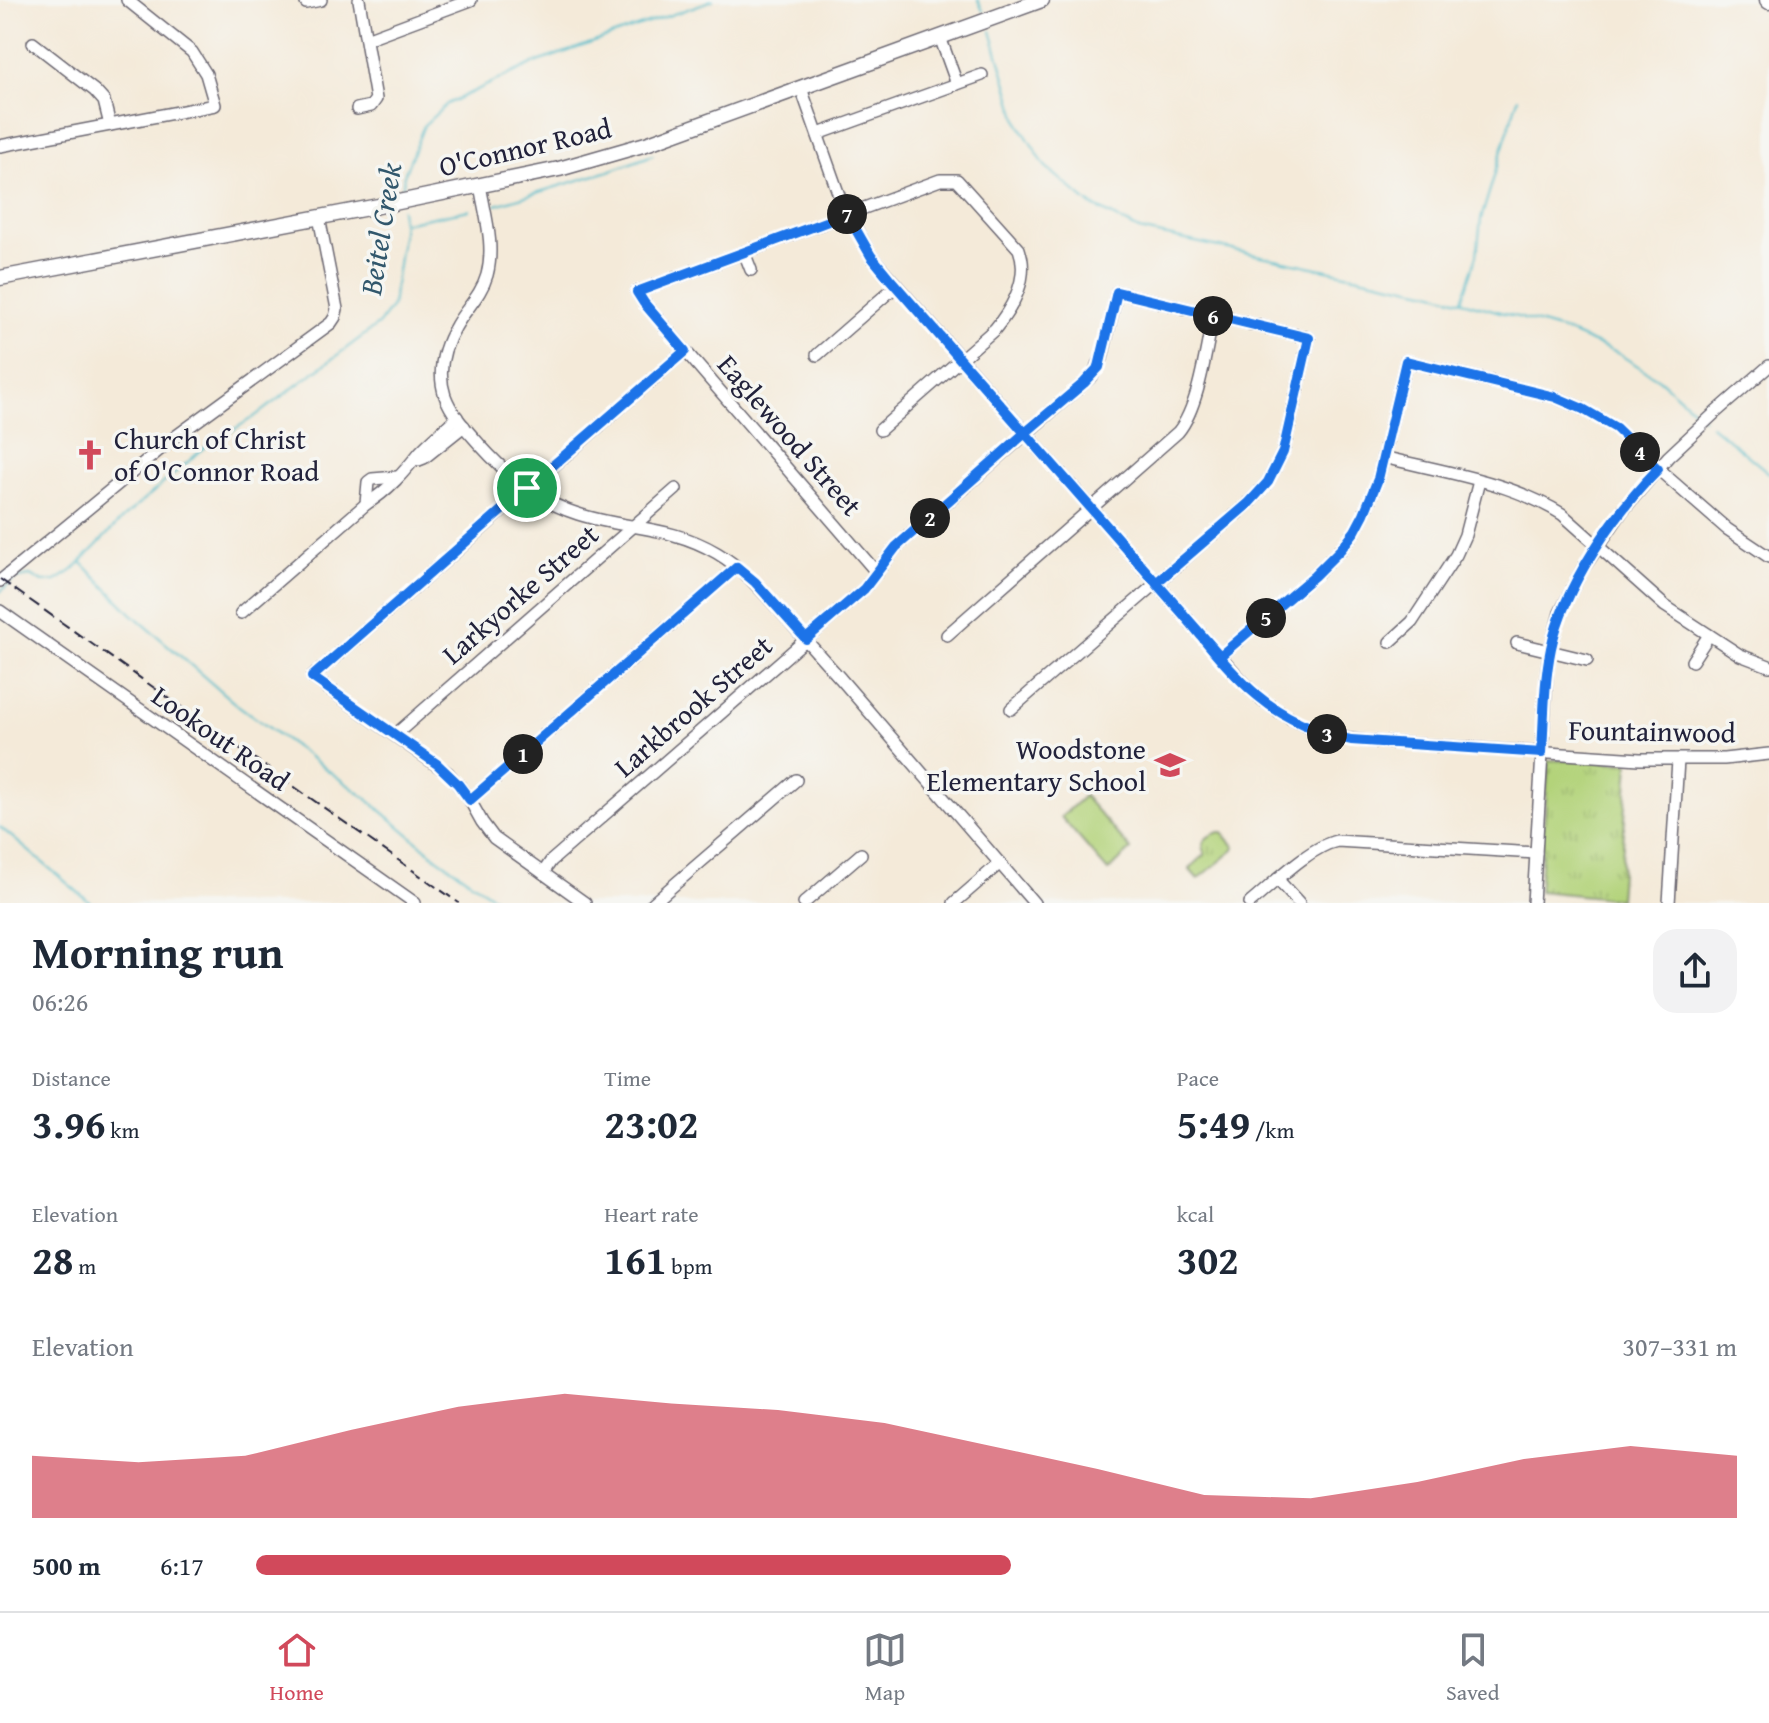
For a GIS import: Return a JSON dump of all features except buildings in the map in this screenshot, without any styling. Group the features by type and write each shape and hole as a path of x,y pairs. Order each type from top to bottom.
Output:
{"main road":[{"name":"O'Connor Road","path":"0,278 389,204 559,169 623,152 1042,0"}],"street":[{"path":"0,146 215,105 206,74 192,52 127,0"},
{"path":"306,3 321,0"},
{"path":"357,109 371,106 376,99 359,0"},
{"path":"366,39 452,3 471,0"},
{"path":"940,37 957,84"},
{"path":"33,43 95,91 104,101 110,125"},
{"path":"818,134 982,75"},
{"name":"Fountainwood","path":"801,88 847,214 871,256 1258,697 1303,724 1351,740 1678,760 1769,754"},
{"path":"751,270 744,252 940,180 951,179 962,183 1019,249 1023,272 1019,288 1010,309 995,329 880,430"},
{"path":"480,185 490,240 487,276 473,304 456,325 445,347 442,362 445,394 460,422 497,464 527,488 558,506 578,514 686,538 714,551 755,582 1034,903"},
{"path":"0,581 175,437 331,323 337,309 319,217"},
{"name":"Eaglewood Street","path":"744,252 637,292 877,573"},
{"path":"817,355 896,286"},
{"name":"Larkbrook Street","path":"543,873 551,861 864,589 896,547 1084,383 1099,367 1117,292 1213,316"},
{"path":"947,635 1156,453 1186,422 1193,406 1213,316 1309,338 1283,452 1268,482 1249,503 1011,709"},
{"path":"585,903 494,838 448,773 312,677 685,351"},
{"path":"1220,656 1314,576 1355,531 1373,494 1406,361 1555,397 1583,409 1616,428 1727,529 1769,557"},
{"path":"1533,903 1547,671 1560,613 1582,570 1623,510 1694,432 1769,366"},
{"path":"241,613 393,484 420,453 460,422"},
{"path":"1383,457 1510,489 1544,503 1562,514 1665,606 1740,655 1769,666"},
{"path":"366,504 368,482 397,477"},
{"path":"1390,642 1412,622 1456,555 1465,535 1479,481"},
{"name":"Larkyorke Street","path":"395,735 676,489"},
{"path":"470,800 737,567"},
{"name":"Lookout Road","path":"0,611 415,903"},
{"path":"1692,661 1709,635"},
{"path":"1517,643 1587,660"},
{"path":"1669,903 1678,760"},
{"path":"653,903 796,780"},
{"path":"1250,903 1321,846 1337,841 1536,853"},
{"path":"804,903 861,854"},
{"path":"954,903 1000,863"},
{"path":"1278,880 1299,903"}],"green space":[{"path":"1549,760 1629,763 1619,899 1539,891"},
{"path":"1084,796 1131,850 1108,871 1061,817"},
{"path":"1219,832 1235,847 1234,850 1198,879 1190,868 1205,855 1205,840"}],"waterway":[{"name":"Beitel Creek","path":"402,195 404,175 424,125 447,104 532,64 713,0"},
{"path":"978,0 983,11"},
{"path":"991,31 1019,124 1045,166 1088,203 1139,230 1435,293 1565,331 1617,353 1659,379 1703,418"},
{"path":"1462,300 1477,255 1481,219 1518,98"},
{"path":"496,205 653,155"},
{"name":"Beitel Creek","path":"0,592 14,579 30,576 43,582 56,581 73,570 123,518 204,448 254,417 379,324 392,306 403,230 401,209"},
{"path":"403,223 469,210"},
{"path":"1711,425 1769,473"},
{"path":"81,562 132,614 232,701 366,798 437,858 502,903"},
{"path":"0,827 91,903"}],"railway":[{"path":"0,579 459,903"}],"place":[{"name":"Church of Christ of O'Connor Road","path":"90,455"},
{"name":"Woodstone Elementary School","path":"1170,765"}],"route":[{"path":"527,488 312,677 437,764 470,800 737,567 755,582 806,639 864,589 896,547 1025,433 1090,508 1220,656 1246,685 1276,709 1327,734 1351,740 1542,753 1547,671 1560,613 1597,546 1658,469 1616,428 1583,409 1555,397 1406,361 1378,479 1355,531 1314,576 1220,656 1156,583 1249,503 1268,482 1283,452 1309,338 1117,292 1099,367 1025,433 871,256 847,214 637,292 685,351 527,488"}]}
